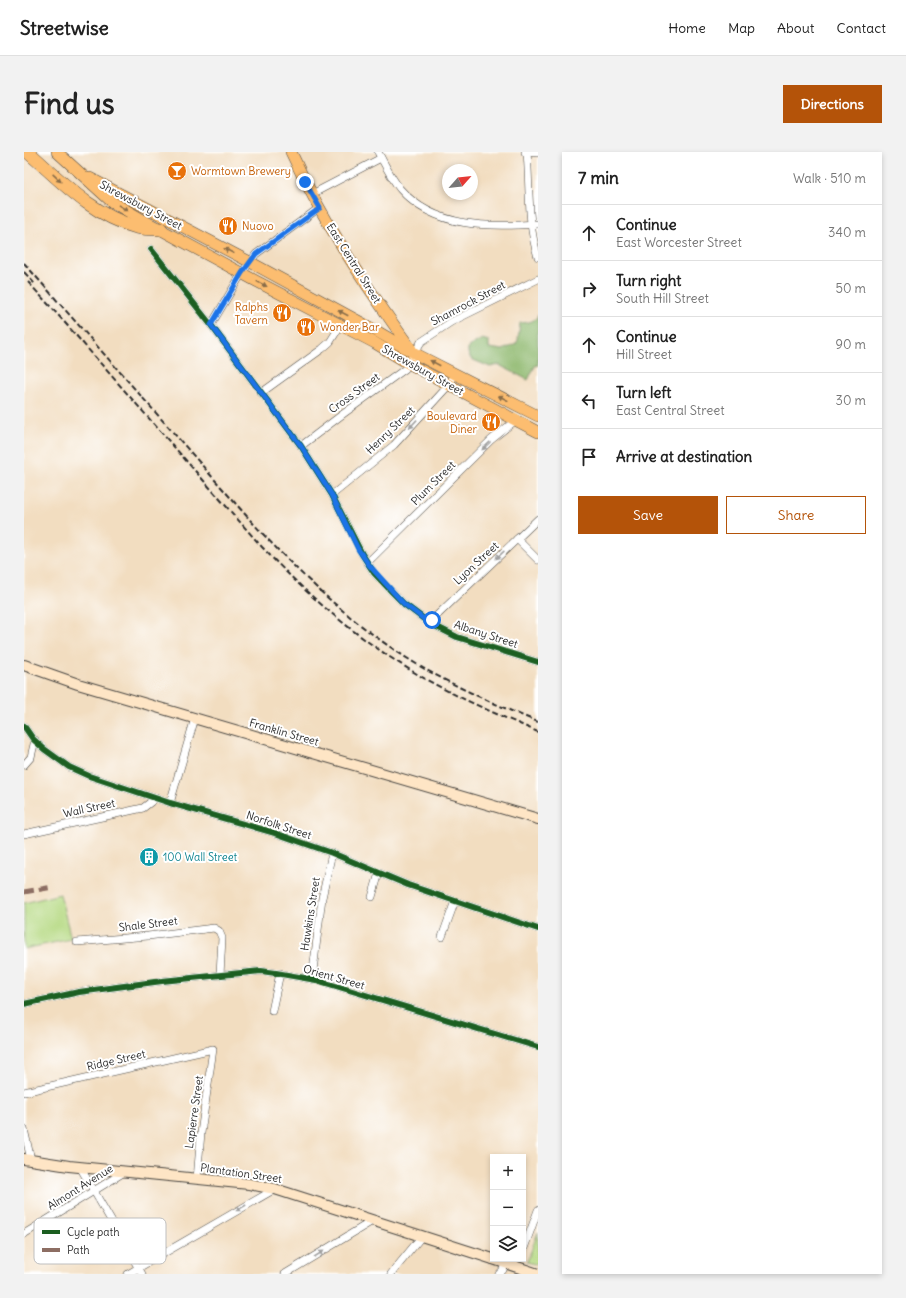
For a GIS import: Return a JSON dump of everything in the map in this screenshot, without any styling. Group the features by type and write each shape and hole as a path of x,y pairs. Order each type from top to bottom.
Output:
{"highway":[{"path":"28,152 66,187 98,210 112,218 138,228 161,229"}],"main road":[{"name":"Shrewsbury Street","path":"57,152 83,174 112,202 161,229 340,326 375,343 455,374 538,416"},
{"name":"East Central Street","path":"291,152 338,241 388,317 411,358 423,371"},
{"name":"Shrewsbury Street","path":"83,174 373,329 411,358"},
{"path":"373,329 388,317"},
{"name":"Shrewsbury Street","path":"423,371 538,432"},
{"name":"Franklin Street","path":"24,665 78,684 538,819"},
{"name":"Plantation Street","path":"27,1160 80,1167 248,1184 275,1189 490,1258"},
{"name":"Plantation Street","path":"513,1262 538,1274"}],"street":[{"path":"538,153 526,152 534,224 533,241 538,257"},
{"path":"312,194 380,155 391,177 405,194 422,208 442,218 478,225 534,224"},
{"path":"211,325 242,273 256,254 320,208"},
{"name":"Albany Street","path":"151,249 211,325 301,446 332,495 358,549 374,573 404,604 429,623 457,637 538,662"},
{"name":"Shamrock Street","path":"411,358 421,342 450,322 538,279"},
{"path":"261,393 322,349 330,342 340,326"},
{"name":"Cross Street","path":"301,446 399,374 405,369 411,358"},
{"name":"Henry Street","path":"332,495 394,445 449,384 455,374"},
{"name":"Plum Street","path":"367,563 491,440 516,420"},
{"name":"Lyon Street","path":"429,623 538,519"},
{"path":"517,539 538,560"},
{"path":"170,803 195,718"},
{"name":"Norfolk Street","path":"24,726 35,740 54,757 77,771 108,784 275,833 332,853 379,873 456,901 538,928"},
{"path":"24,765 31,757 35,740"},
{"name":"Wall Street","path":"24,834 143,808 156,798"},
{"name":"Hawkins Street","path":"312,979 322,898 332,853"},
{"path":"372,898 379,873"},
{"path":"442,937 456,901"},
{"name":"Shale Street","path":"77,942 148,936 214,928 219,932 222,938 220,975"},
{"name":"Orient Street","path":"24,1004 79,992 220,975 261,972 280,973 312,979 538,1047"},
{"path":"272,1011 280,973"},
{"name":"Ridge Street","path":"24,1092 213,1049"},
{"name":"Lapierre Street","path":"197,1179 213,1049"},
{"path":"24,1129 27,1160"},
{"path":"80,1167 110,1218"},
{"name":"Almont Avenue","path":"50,1218 127,1171"},
{"path":"166,1255 275,1189"},
{"path":"526,1243 538,1210"},
{"path":"285,1274 374,1220"},
{"name":"Almont Avenue","path":"24,1234 34,1228"},
{"path":"391,1274 422,1236"},
{"path":"499,1274 513,1262"},
{"path":"128,1274 140,1271 152,1264"}],"green space":[{"path":"538,315 538,365 535,366 528,380 499,365 490,367 471,359 468,353 468,347 482,339 489,341 489,348 503,350 516,344 518,340 520,323 532,321"},
{"path":"60,894 71,939 24,949 24,903"},
{"path":"538,1232 538,1265 527,1262"}],"railway":[{"path":"24,263 270,542 331,601 375,636 423,668 480,697 538,722"},
{"path":"24,272 35,284"},
{"path":"28,282 262,547 316,600 375,647 417,674 461,698 538,732"}],"marked path":[{"path":"24,892 53,887"}],"cycle path":[{"path":"151,249 211,325 301,446 332,495 362,554 374,573 404,604 429,623 457,637 538,662"},
{"path":"24,726 33,739 44,749 69,767 89,776 170,803 275,833 332,853 408,885 538,929"},
{"path":"24,1004 79,992 162,981 261,971 316,980 538,1047"}],"place":[{"name":"Wormtown Brewery","path":"177,171"},
{"name":"Nuovo","path":"228,226"},
{"name":"Ralphs Tavern","path":"282,313"},
{"name":"Wonder Bar","path":"306,327"},
{"name":"Boulevard Diner","path":"491,422"},
{"name":"100 Wall Street","path":"149,857"}],"route":[{"path":"305,182 320,208 256,254 242,273 211,325 301,446 332,495 358,549 374,573 404,604 429,623 432,620"}]}
